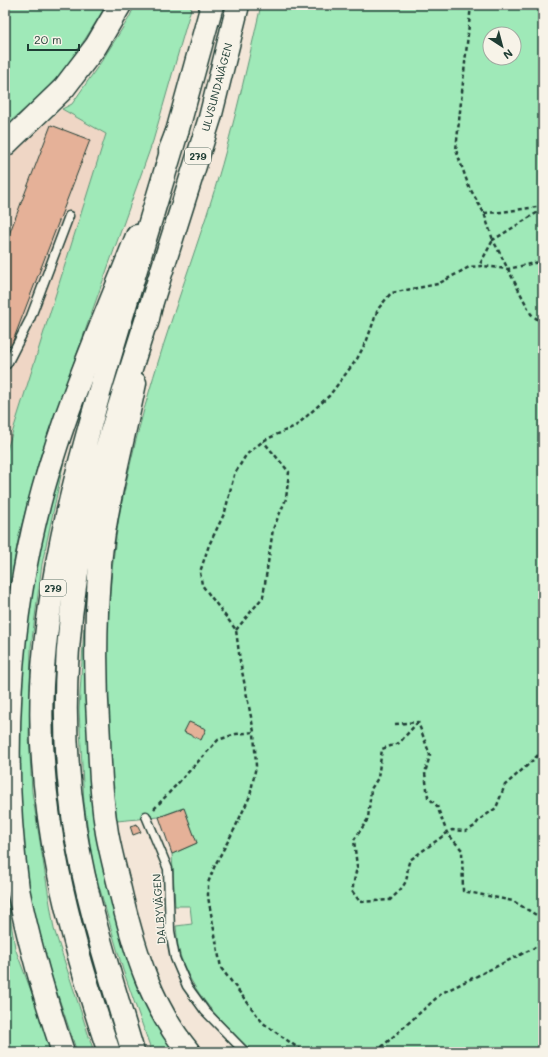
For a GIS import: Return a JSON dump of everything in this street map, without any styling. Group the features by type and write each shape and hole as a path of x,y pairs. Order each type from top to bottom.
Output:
{"main road":[{"path":"5,145 64,88 96,46 120,5"},
{"name":"279","path":"109,1052 91,1001 68,919 50,826 44,753 42,686 48,621 57,561 78,464 177,132 212,5"},
{"name":"ULVSUNDAVÄGEN","path":"151,305 210,118 238,5"},
{"path":"63,1052 30,943 18,887 9,810 7,728 11,657 22,584 43,490 71,405 177,132"},
{"path":"151,305 112,493 100,561 96,615 97,703 100,765 107,833 138,957 159,1007 180,1041 189,1052"},
{"name":"279","path":"133,1052 101,944 87,888 75,828 68,760 66,697 71,621 84,540 98,479 151,305"}],"lane":[{"path":"5,363 8,364 30,320 69,216"},
{"name":"DALBYVÄGEN","path":"146,816 168,870 170,930 175,958 187,986 205,1011 245,1052"}],"path":[{"path":"471,5 456,150 469,187 484,213 493,240 531,314 543,324"},
{"path":"484,213 543,207"},
{"path":"479,266 493,240 543,207"},
{"path":"308,1052 298,1048 263,1023 221,968 208,897 208,883 215,865 250,796 256,766 254,732 240,661 236,630 202,585 200,572 209,545 224,512 234,475 246,455 263,441 297,425 329,396 357,359 367,340 378,309 391,292 438,284 469,267 479,266 508,269 543,261"},
{"path":"236,630 263,598 273,529 286,499 289,472 263,441"},
{"path":"395,724 418,722"},
{"path":"418,722 430,755 425,773 428,797 437,806 447,833 462,850 463,891 513,901 543,919"},
{"path":"418,722 399,743 382,749 378,778 371,790 368,819 354,840 357,867 352,891 360,902 390,900 403,887 407,878 407,867 410,860 452,830 466,831 475,826 479,820 496,808 505,785 543,750"},
{"path":"146,816 218,740 236,734 254,732"},
{"path":"376,1052 442,993 534,948 543,940"},
{"path":"348,1052 359,1052"}],"shaded area":[{"path":"62,109 106,134 5,456 5,160"}],"green space":[{"path":"5,5 106,5 84,41 59,75 40,95 5,126"},
{"path":"135,5 192,5 153,141 40,457 19,535 5,610 5,456 106,134 62,109 72,104 103,59 129,18"},
{"path":"261,5 543,5 543,1052 253,1052 219,1019 199,994 184,966 179,951 176,926 192,924 190,906 175,906 172,854 197,843 183,808 159,817 117,821 112,784 107,710 107,635 113,561 119,518 144,409 206,217 236,111"},
{"path":"67,447 42,564 31,647 29,736 32,792 54,929 94,1052 77,1052 36,930 20,829 17,677 36,553"},
{"path":"84,628 88,728 113,904 137,986 176,1052 152,1052 123,970 93,865 84,803 79,710"},
{"path":"5,884 15,948 54,1052 5,1052"}],"building":[{"path":"51,125 90,140 11,346 5,344 5,245"},
{"path":"189,722 206,729 201,740 184,732"},
{"path":"184,808 197,843 172,854 159,817"},
{"path":"137,824 141,832 133,835 130,826"}]}
